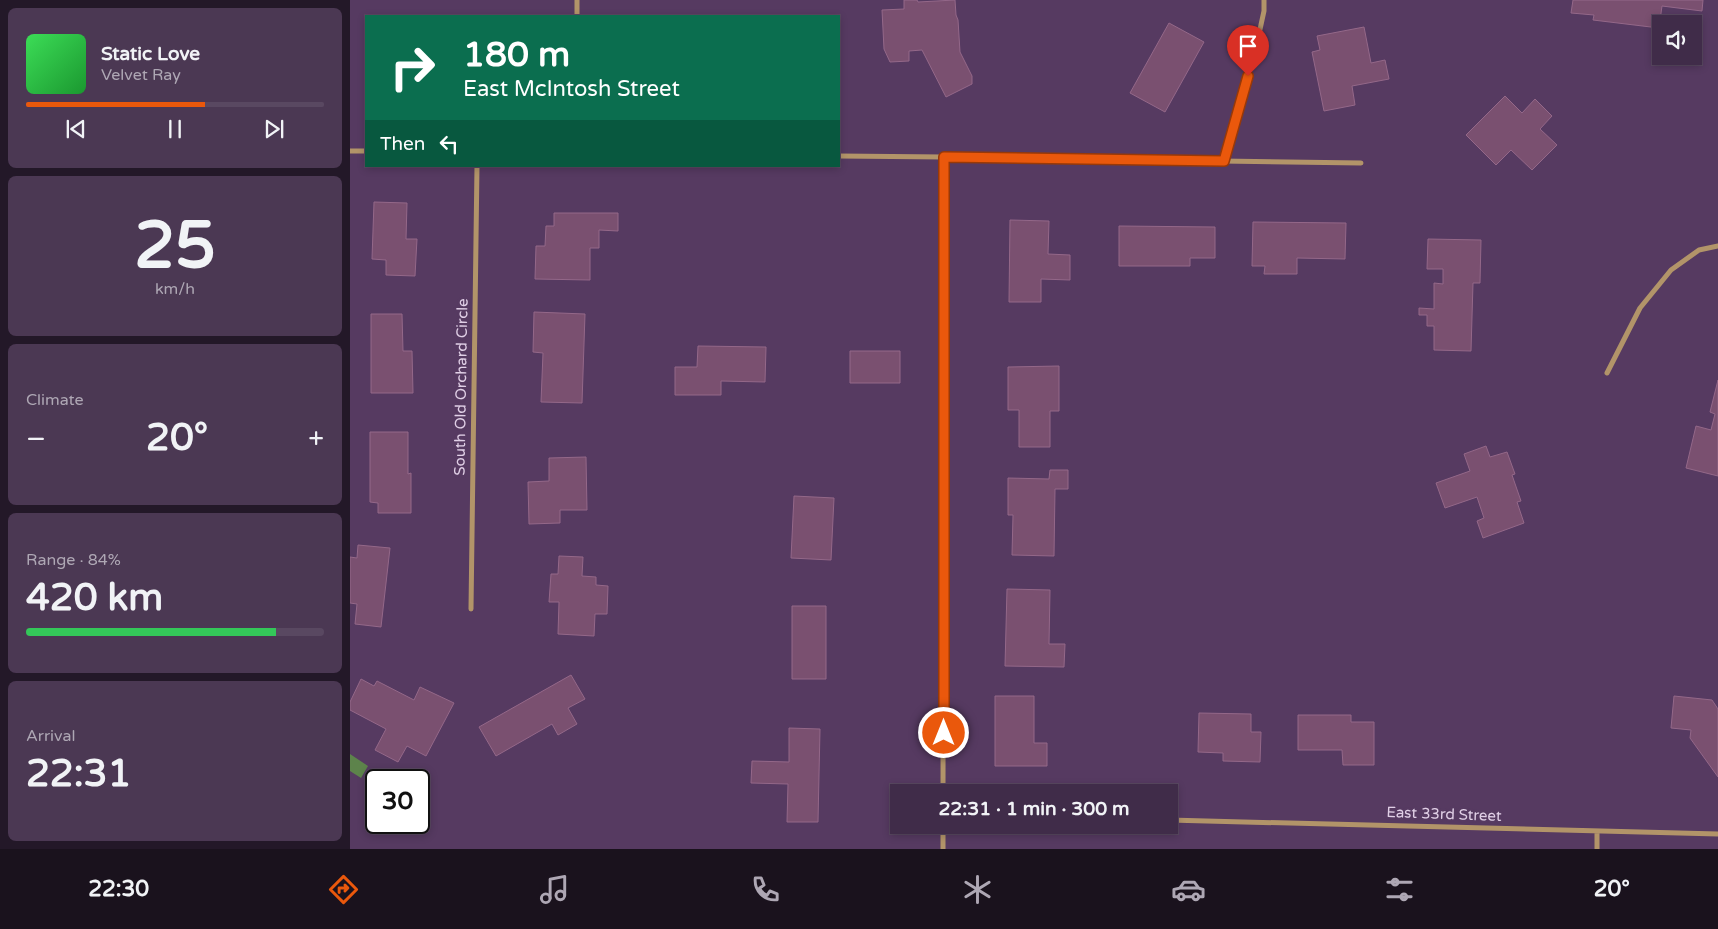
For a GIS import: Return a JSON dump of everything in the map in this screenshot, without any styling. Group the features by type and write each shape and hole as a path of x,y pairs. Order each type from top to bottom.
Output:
{"street":[{"path":"577,0 577,15"},
{"path":"1224,161 1257,43 1264,11 1264,0"},
{"path":"350,151 365,151"},
{"path":"840,156 1361,163"},
{"path":"943,784 944,157"},
{"name":"South Old Orchard Circle","path":"471,609 477,167"},
{"path":"1607,373 1640,308 1671,270 1699,250 1718,246"},
{"name":"East 33rd Street","path":"1178,820 1718,834"},
{"path":"1597,831 1597,849"},
{"path":"943,834 943,849"}],"shaded area":[{"path":"350,754 368,766 361,778 350,771"}],"building":[{"path":"904,0 917,0 918,2 955,0 960,52 972,76 972,84 946,97 922,50 909,51 909,61 890,62 884,49 882,10 904,9"},
{"path":"1573,0 1703,0 1702,11 1662,6 1661,15 1652,15 1652,27 1593,20 1594,15 1571,13"},
{"path":"1169,23 1204,42 1165,112 1130,93"},
{"path":"1364,27 1371,63 1385,60 1389,79 1352,86 1355,105 1324,111 1312,52 1320,50 1317,36"},
{"path":"1505,96 1522,113 1535,99 1552,116 1540,129 1557,145 1532,170 1511,150 1496,165 1466,135"},
{"path":"374,202 407,203 406,239 417,239 415,276 386,275 386,260 372,259"},
{"path":"554,213 618,213 618,231 599,230 599,248 590,248 590,280 535,279 536,246 545,246 546,226 554,226"},
{"path":"1010,220 1049,221 1048,254 1070,255 1070,280 1041,279 1041,302 1009,302"},
{"path":"1253,222 1346,223 1345,259 1297,258 1297,274 1264,274 1265,266 1252,266"},
{"path":"1119,226 1215,227 1215,258 1190,258 1190,266 1119,266"},
{"path":"1428,239 1481,240 1480,283 1473,283 1471,351 1434,350 1434,326 1427,326 1427,315 1419,315 1419,308 1434,309 1434,283 1443,284 1443,269 1427,269"},
{"path":"534,312 585,314 582,403 541,402 543,353 533,352"},
{"path":"371,314 402,314 403,351 412,351 413,393 371,393"},
{"path":"698,346 766,347 765,382 721,381 721,395 675,395 675,367 697,367"},
{"path":"850,351 900,351 900,383 850,383"},
{"path":"1059,366 1059,411 1050,411 1050,447 1019,447 1019,410 1008,410 1008,367"},
{"path":"1718,380 1718,476 1686,468 1696,426 1711,430 1715,414 1710,412"},
{"path":"370,432 408,432 408,474 411,473 411,513 378,513 378,503 370,502"},
{"path":"1486,446 1490,457 1507,452 1515,474 1512,475 1521,501 1517,502 1524,523 1483,538 1477,521 1484,518 1477,497 1445,508 1436,483 1470,471 1464,454"},
{"path":"586,457 587,510 560,510 560,523 529,524 528,482 549,481 549,458"},
{"path":"1050,470 1068,470 1068,489 1055,489 1054,556 1012,555 1013,515 1008,515 1008,478 1049,479"},
{"path":"794,496 834,498 831,560 791,558"},
{"path":"358,545 390,548 381,627 355,624 357,604 350,603 350,557 357,558"},
{"path":"559,556 583,557 582,576 596,577 596,585 608,586 607,614 595,614 594,636 558,634 559,602 549,602 551,574 558,574"},
{"path":"1007,589 1050,590 1049,644 1065,644 1064,667 1005,666"},
{"path":"792,606 826,606 826,679 792,679"},
{"path":"571,675 585,699 568,708 577,724 558,735 552,724 496,756 479,727"},
{"path":"361,679 374,686 377,681 414,700 420,687 454,703 426,756 407,746 398,762 375,750 386,729 350,710 350,702"},
{"path":"995,696 1034,696 1034,743 1047,743 1047,766 995,766"},
{"path":"1674,696 1712,700 1718,709 1718,777 1690,738 1691,730 1671,728"},
{"path":"1199,713 1251,714 1251,732 1261,732 1260,762 1223,761 1223,753 1198,752"},
{"path":"1298,715 1351,715 1351,722 1374,722 1374,765 1343,765 1342,750 1298,750"},
{"path":"789,728 820,729 818,822 787,822 788,784 751,783 752,761 789,762"}],"route":[{"path":"944,733 944,157 1224,161 1248,76"}]}
